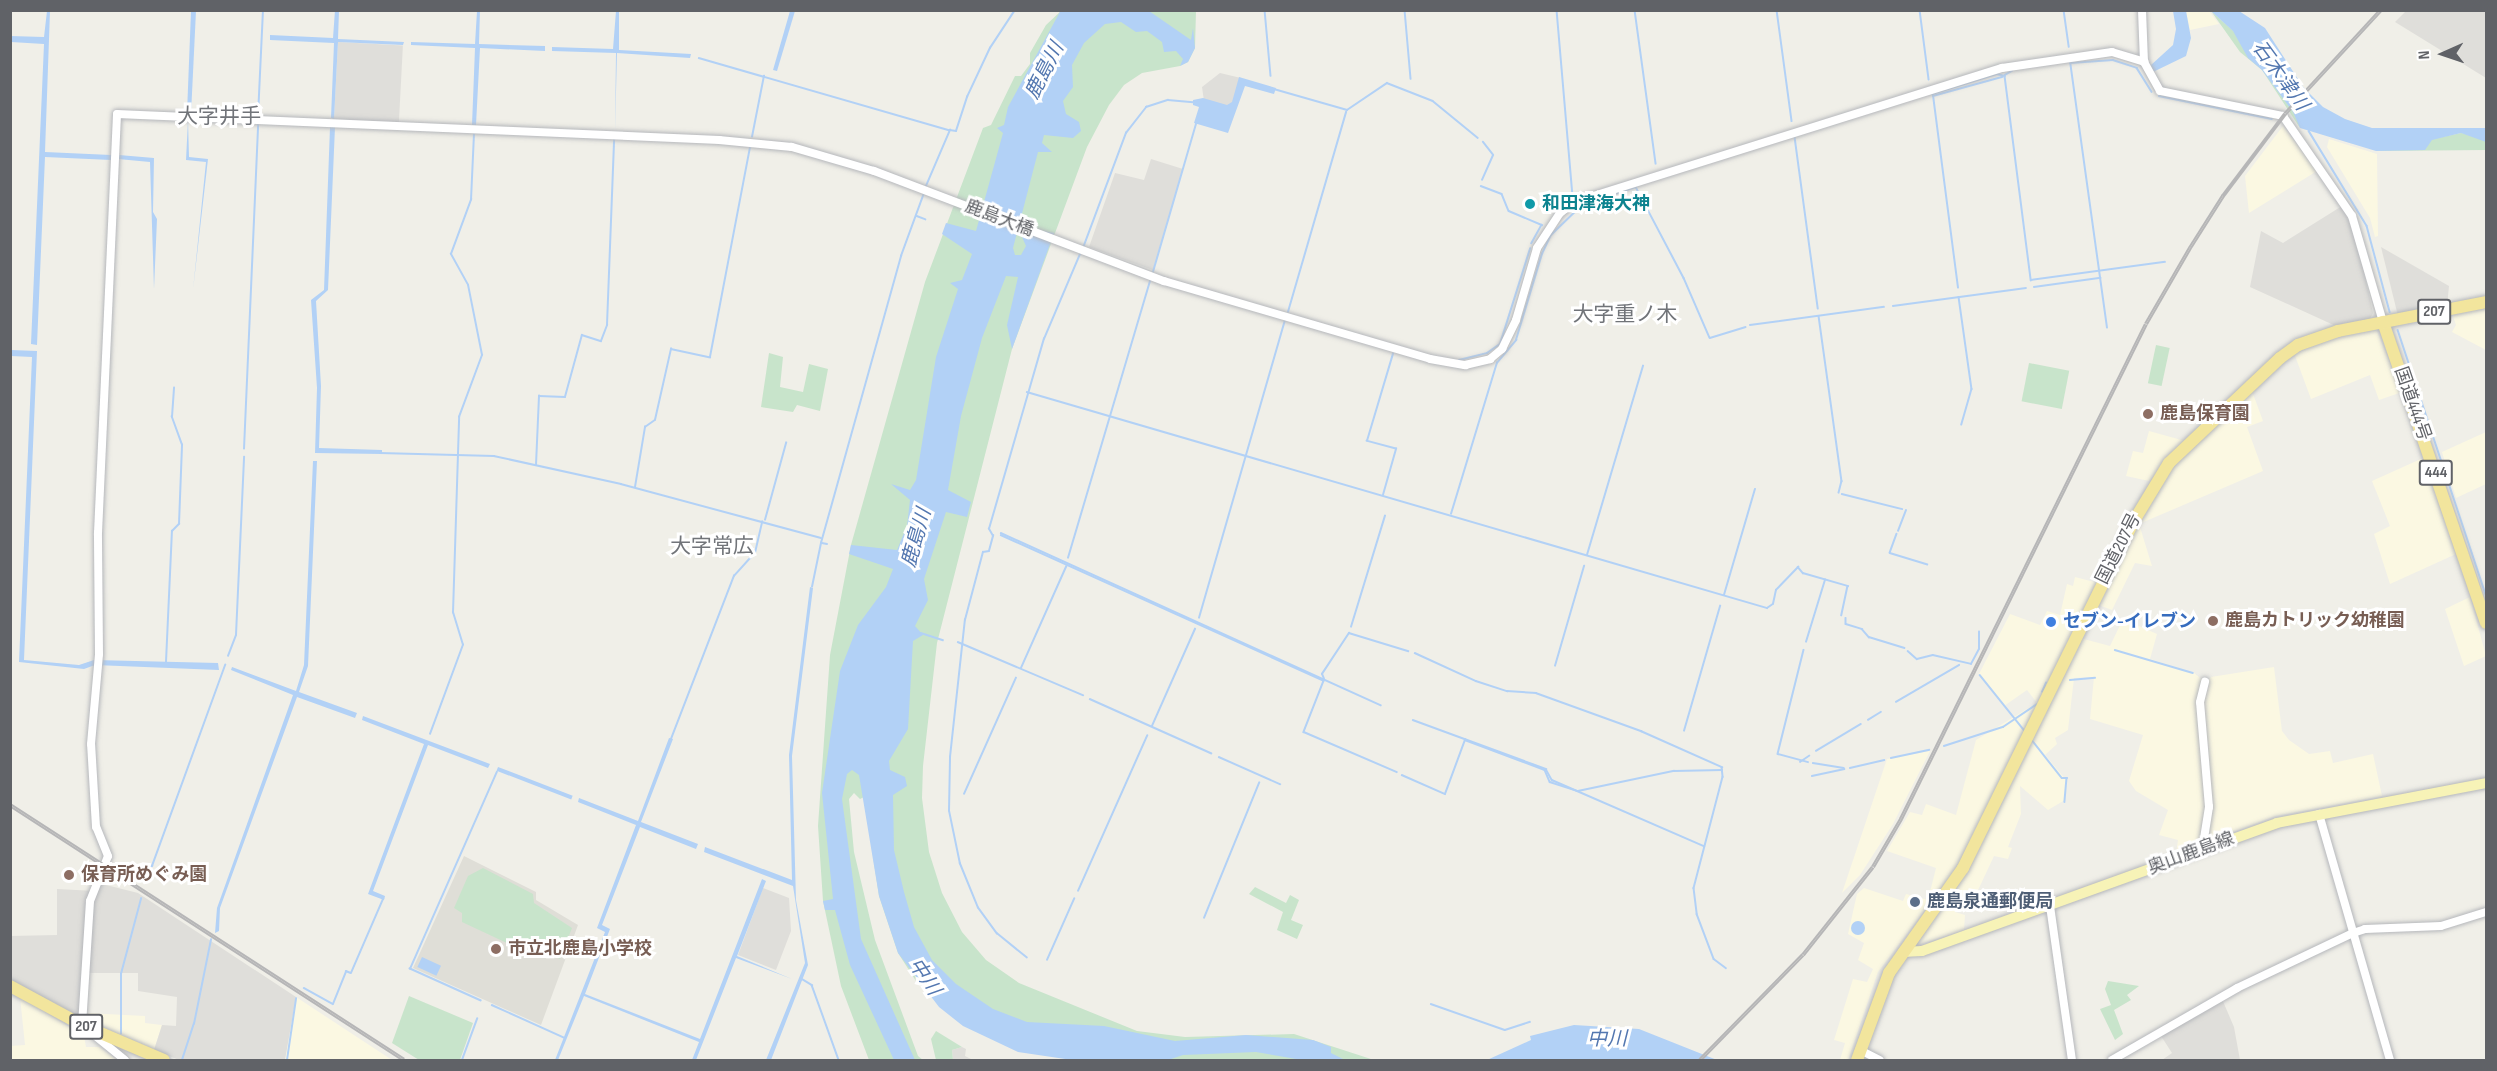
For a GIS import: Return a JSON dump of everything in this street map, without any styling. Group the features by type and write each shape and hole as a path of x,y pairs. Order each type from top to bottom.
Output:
{"highway":[{"name":"国道207号","path":"1858,1055 1882,987 1903,952 1963,868 2157,478 2280,357 2298,345 2338,331 2487,302"},
{"name":"国道444号","path":"2383,322 2487,624"},
{"name":"207","path":"10,986 82,1025 164,1060"}],"main road":[{"name":"奥山鹿島線","path":"1903,952 1922,951 2277,823 2487,783"}],"street":[{"path":"2142,10 2144,62 2153,84 2166,94 2283,116 2352,216 2383,322"},
{"name":"鹿島大橋","path":"82,1025 90,901 108,856 96,827 92,759 99,662 98,533 117,114 754,142 792,147 874,171 1123,266 1451,364 1479,363 1502,349 1510,336 1537,248 1560,213 1574,202 2001,68 2112,52 2144,62"},
{"path":"2202,851 2209,807 2200,702 2205,682"},
{"path":"2319,814 2390,1060"},
{"path":"2050,906 2072,1060"},
{"path":"2112,1060 2237,988 2353,933 2365,929 2441,926 2487,912"},
{"path":"82,1025 125,1060"},
{"path":"1858,1055 1880,1060"}],"shaded area":[{"path":"2186,11 2209,11 2219,24 2190,30"},
{"path":"2406,11 2486,11 2486,78 2395,22"},
{"path":"338,42 403,45 399,122 334,119"},
{"path":"1220,73 1241,78 1232,109 1204,101 1202,87"},
{"path":"2283,126 2317,171 2249,213 2245,176"},
{"path":"2329,139 2377,154 2378,236 2375,237 2370,218 2327,147"},
{"path":"1151,159 1183,169 1153,270 1089,247 1115,173 1144,180"},
{"path":"2342,206 2357,240 2373,313 2370,319 2338,327 2250,287 2261,231 2283,243"},
{"path":"2381,247 2449,286 2447,306 2398,316"},
{"path":"2486,306 2486,350 2452,332 2456,325 2452,313"},
{"path":"2376,329 2402,392 2379,400 2370,375 2311,399 2294,353 2317,342"},
{"path":"2252,391 2263,421 2247,427 2263,471 2139,524 2152,566 2135,563 2112,610 2096,604 2162,477"},
{"path":"2149,431 2185,441 2149,481 2126,476 2133,451 2143,453"},
{"path":"2486,432 2486,484 2456,498 2442,452"},
{"path":"2423,458 2456,554 2390,584 2374,534 2390,526 2372,481"},
{"path":"2075,577 2098,583 1955,870 1878,972 1848,1060 1840,1060 1845,1043 1834,1040 1853,979 1867,982 1873,969 1858,960 1864,943 1848,934 1857,894 1864,888 1903,901 1906,894 1928,900 1936,868 1887,851 1910,812 1922,815 1926,804 1956,815 1976,740 2037,703 2027,690 2004,706 1979,674 2010,614 2040,625 2047,611 2060,615 2067,584 2073,586"},
{"path":"2470,597 2486,656 2464,666 2445,609"},
{"path":"2123,619 2157,634 2150,659 2194,673 2206,683 2211,677 2274,667 2282,731 2289,740 2309,754 2330,751 2333,763 2373,754 2382,796 2275,816 2176,854 2178,840 2159,835 2168,810 2136,791 2129,781 2143,735 2090,719 2094,677 2074,678 2068,730 2055,738 2057,744 2045,755 2067,781 2065,800 2048,810 2020,786 2021,814 2008,847 2012,848 2008,859 1994,856 1972,903 1961,900 1955,912 1965,915 1964,930 1917,945 1968,870 2080,638 2110,646"},
{"path":"1930,751 1893,824 1860,875 1842,893 1887,759"},
{"name":"市立北鹿島小学校","path":"464,856 536,892 536,900 578,925 541,1025 413,968"},
{"path":"98,883 138,893 296,997 285,1060 179,1060 154,1050 162,1025 176,1026 177,997 138,991 138,973 82,973 79,1013 75,1016 11,981 10,936 57,935 57,889 95,891"},
{"path":"763,888 789,898 791,931 776,970 738,955"},
{"path":"20,997 84,1036 86,1047 99,1047 117,1060 11,1060 10,1046 25,1045"},
{"path":"296,997 392,1060 285,1060"},
{"path":"2222,999 2234,1027 2240,1060 2162,1060 2172,1053 2161,1036"},
{"path":"86,1013 145,1016 145,1023 162,1025 154,1050 87,1022"},
{"path":"962,1047 966,1049 965,1056 973,1060 953,1060 952,1050"}],"green space":[{"path":"1061,11 919,493 825,791 839,894 900,1060 869,1060 841,986 823,901 818,826 830,655 851,545 925,282 983,128 991,125 1015,76 1021,76 1030,64 1030,53 1046,25"},
{"path":"1096,11 1196,11 1195,48 1188,62 1180,66 1142,73 1124,85 1109,105 1087,147 1012,349 937,643 923,766 922,798 929,852 942,893 962,932 986,960 1019,983 1137,1031 1185,1037 1294,1034 1374,1060 1345,1060 1294,1042 1132,1052 949,1002 891,898 885,742 903,643 1031,124"},
{"path":"2211,11 2248,44 2296,109 2300,128 2262,70 2240,52"},
{"path":"2461,133 2486,136 2486,150 2376,151"},
{"path":"2156,345 2170,348 2162,386 2148,383"},
{"path":"769,353 783,357 780,387 803,392 809,364 828,369 820,411 797,405 793,412 761,407"},
{"path":"2029,363 2069,371 2062,409 2022,401"},
{"path":"867,741 916,981 898,953 879,896 864,797 860,799 854,793 849,799 854,852 875,940 918,1056 923,1060 909,1060 857,945 836,791"},
{"path":"483,868 533,894 534,903 572,928 560,959 527,944 524,951 462,922 462,913 454,908 468,876"},
{"path":"1255,887 1286,903 1290,895 1299,900 1291,920 1303,925 1297,939 1277,930 1283,912 1249,894"},
{"path":"2108,981 2139,986 2127,995 2131,1000 2114,1010 2123,1034 2115,1040 2100,1009 2111,1005 2105,989"},
{"path":"409,996 473,1023 460,1060 419,1060 392,1043"},
{"path":"936,1031 962,1047 952,1050 953,1060 936,1060 931,1039"},
{"path":"1252,1045 1315,1060 1152,1060 1180,1053"}],"water":[{"path":"335,10 339,11 338,39 404,42 403,45 338,42 334,119 331,118 334,43 270,40 270,35 333,38"},
{"path":"480,10 479,44 545,46 545,51 480,48 476,125 472,125 475,48 411,45 411,42 475,44 477,11"},
{"path":"619,10 619,50 691,54 690,58 617,53 615,132 616,53 552,51 552,47 613,49 616,11"},
{"path":"1061,10 1149,11 1191,40 1193,28 1195,48 1188,62 1180,66 1183,59 1176,51 1164,52 1162,42 1147,31 1136,32 1121,22 1105,24 1084,43 1072,65 1073,87 1063,101 1066,114 1079,122 1081,131 1073,138 1044,135 1042,143 1052,152 1038,152 1013,248 1015,255 1021,255 1026,246 1022,237 1032,229 1054,233 1012,349 1007,325 1018,277 1006,276 982,338 961,416 948,490 971,502 967,517 946,512 924,579 928,600 915,626 923,635 913,641 908,729 889,761 890,770 905,777 907,786 893,795 894,850 904,892 914,927 932,960 956,984 993,1009 1027,1022 1104,1026 1175,1041 1246,1035 1313,1040 1331,1047 1331,1053 1345,1060 1302,1060 1256,1052 1183,1055 1168,1060 1072,1060 1018,1052 963,1026 939,1007 898,953 879,896 859,775 852,770 847,774 842,799 861,939 915,1060 894,1060 850,965 835,910 825,910 823,901 833,899 822,793 840,671 858,625 886,587 893,569 849,554 851,545 897,550 907,526 910,500 891,484 910,490 916,480 936,357 958,289 950,283 962,280 972,254 942,234 946,223 976,231 1003,133 997,128 1004,125 1008,107"},
{"path":"47,11 50,11 45,152 111,155 111,160 45,157 37,345 31,344 44,44 11,42 10,36 44,37"},
{"path":"191,11 196,11 191,114 187,113"},
{"path":"790,11 795,11 777,71 773,70"},
{"path":"2173,11 2186,11 2191,38 2186,56 2153,72 2151,65 2173,45 2176,29"},
{"name":"石木津川","path":"2211,11 2239,11 2265,28 2303,87 2323,107 2345,119 2372,128 2486,128 2486,142 2461,133 2432,140 2425,150 2376,151 2300,128 2293,112 2262,70 2248,58 2233,31"},
{"path":"1239,77 1276,88 1274,94 1245,86 1228,133 1194,123 1199,107 1193,105 1193,100 1203,98 1227,105 1232,102"},
{"path":"188,120 189,157 208,159 193,290 206,162 186,160"},
{"path":"330,127 335,127 328,290 316,301 321,386 319,448 382,450 382,454 315,453 317,388 311,300 324,290"},
{"path":"119,155 154,158 153,212 157,219 154,289 150,162 118,159"},
{"path":"11,350 37,351 24,660 79,665 94,660 218,663 219,670 95,665 84,669 19,662 32,357 11,356"},
{"path":"313,461 317,461 308,666 299,692 357,713 355,718 297,697 220,908 219,931 215,933 217,908 293,695 231,670 232,667 296,691 304,665"},
{"path":"810,587 813,588 792,756 796,900 808,965 771,1060 766,1060 805,963 793,886 704,852 705,847 792,880 789,755"},
{"path":"363,716 490,764 488,768 428,745 373,891 385,896 384,900 368,894 424,744 362,720"},
{"path":"669,738 673,739 641,822 698,844 696,849 640,827 602,925 610,929 585,994 700,1039 762,879 766,881 737,956 792,979 736,958 696,1060 692,1060 699,1042 584,996 558,1060 555,1060 605,932 597,928 636,825 578,802 579,798 638,821"},
{"path":"498,767 573,796 571,799 497,771"},
{"path":"1855,921 1861,921 1865,928 1861,935 1855,935 1851,931 1851,925"},
{"path":"422,957 441,966 436,976 417,967"},
{"name":"中川","path":"1574,1025 1639,1029 1717,1060 1487,1060 1531,1040 1530,1036"}],"waterway":[{"path":"258,116 263,10"},
{"path":"926,186 950,130 956,131 967,97 990,48 1015,10"},
{"path":"1265,10 1271,76"},
{"path":"1405,10 1411,79"},
{"path":"1557,10 1573,196"},
{"path":"1635,10 1656,164"},
{"path":"1777,10 1792,121"},
{"path":"1920,10 1929,79"},
{"path":"2064,10 2069,47"},
{"path":"699,58 949,130"},
{"path":"2107,328 2070,63 2113,60 2137,68 2152,92"},
{"path":"2005,75 2012,71"},
{"path":"1932,94 1997,74 2005,76 2031,280 2165,262"},
{"path":"752,137 764,76"},
{"path":"1958,288 1933,96 2002,77"},
{"path":"1274,89 1347,110 1387,83 1433,101 1478,138"},
{"path":"2159,96 2272,119"},
{"path":"1083,248 1126,133 1146,107 1168,100 1193,102"},
{"path":"1288,312 1346,112"},
{"path":"244,449 258,124"},
{"path":"1153,272 1196,124"},
{"path":"2309,131 2367,226 2390,312"},
{"path":"430,734 463,645 453,613 459,417 482,355 468,285 451,254 471,200 474,135"},
{"path":"1795,137 1818,308"},
{"path":"536,465 539,396 565,397 582,335 601,341 607,325 614,140"},
{"path":"1482,180 1493,155 1483,142"},
{"path":"635,487 645,427 655,420 671,349 710,357 750,147"},
{"path":"1481,186 1502,194 1509,211 1542,225 1532,243"},
{"path":"1451,514 1497,363 1516,340 1542,254 1551,235 1582,205 1636,187 1684,278 1710,338 1745,327"},
{"path":"812,587 821,543 901,256 924,193"},
{"path":"917,216 925,219"},
{"path":"1459,360 1487,353 1500,344 1530,249"},
{"path":"1027,958 997,934 978,908 960,864 949,811 950,757 965,620 983,552 989,551 993,536 989,529 1044,339 1081,252"},
{"path":"2034,287 2100,278"},
{"path":"1068,558 1150,281"},
{"path":"1893,306 2026,288"},
{"path":"1959,297 1972,389 1962,425"},
{"path":"1750,325 1884,307"},
{"path":"1819,316 1842,481 1839,493"},
{"path":"1199,618 1285,321"},
{"path":"2398,330 2486,594"},
{"path":"1383,495 1396,449 1367,441 1393,354"},
{"path":"1587,555 1643,366"},
{"path":"166,662 172,531 179,524 182,445 172,417 174,388"},
{"path":"1027,392 1767,608 1773,604 1776,590 1798,567 1803,573 1848,586 1842,615"},
{"path":"765,520 786,443"},
{"path":"380,453 494,456 621,484 821,538"},
{"path":"228,656 236,635 244,457"},
{"path":"1724,595 1755,489"},
{"path":"1842,494 1902,509"},
{"path":"1898,531 1906,510"},
{"path":"1351,627 1385,516"},
{"path":"671,739 734,576 755,553 762,522"},
{"path":"1001,533 1381,705"},
{"path":"1897,534 1890,553 1927,564"},
{"path":"1001,535 1324,681 1304,732 1397,772"},
{"path":"822,543 827,544"},
{"path":"1555,666 1584,566"},
{"path":"1021,668 1066,567"},
{"path":"1806,642 1825,580"},
{"path":"1684,731 1720,606"},
{"path":"1846,618 1846,624 1862,629 1869,637 1904,648"},
{"path":"1152,726 1195,629"},
{"path":"1908,651 1917,659 1933,655 1971,664 1979,649 1979,632"},
{"path":"921,633 943,640"},
{"path":"1324,679 1322,674 1349,633 1408,651"},
{"path":"958,642 1083,695"},
{"path":"1804,650 1778,754 1808,762"},
{"path":"2115,650 2193,673"},
{"path":"1415,653 1476,681 1507,691 1536,693 1641,731 1722,767 1723,777 1694,888 1697,914 1714,959 1726,968"},
{"path":"141,876 152,866 225,665"},
{"path":"1896,702 1959,665"},
{"path":"1980,675 2024,730"},
{"path":"964,794 1016,678"},
{"path":"2070,680 2095,678"},
{"path":"2042,692 2046,683"},
{"path":"1090,699 1211,753"},
{"path":"1944,746 2003,727 2036,705"},
{"path":"1868,720 1881,712"},
{"path":"1413,720 1546,769 1552,780 1704,846"},
{"path":"1816,751 1861,724"},
{"path":"1078,891 1147,736"},
{"path":"1402,775 1445,794 1465,740 1545,770 1550,782 1578,791 1674,771 1722,770"},
{"path":"2032,740 2062,778 2067,778 2065,802"},
{"path":"1891,758 1929,750"},
{"path":"1800,762 1809,756"},
{"path":"1219,757 1280,784"},
{"path":"1850,768 1884,760"},
{"path":"1813,763 1844,768"},
{"path":"1812,776 1844,769"},
{"path":"481,1001 410,969 497,772"},
{"path":"1204,918 1259,783"},
{"path":"121,1034 121,974 141,899"},
{"path":"304,988 333,1004 346,971 351,973 383,899"},
{"path":"1047,960 1074,899"},
{"path":"182,1060 194,1024 211,940"},
{"path":"802,979 812,985 839,1060"},
{"path":"287,1060 296,999"},
{"path":"1431,1004 1505,1030 1530,1022"},
{"path":"492,1005 565,1038"},
{"path":"462,1060 477,1019"}],"railway":[{"path":"1700,1060 1803,955 1873,867 1901,819 2146,324 2190,248 2223,196 2285,114 2381,10"},
{"path":"10,805 404,1060"}],"place":[{"name":"和田津海大神","path":"1530,204"},
{"name":"鹿島保育園","path":"2148,414"},
{"name":"鹿島カトリック幼稚園","path":"2213,621"},
{"name":"セブン-イレブン","path":"2051,622"},
{"name":"保育所めぐみ園","path":"69,875"},
{"name":"鹿島泉通郵便局","path":"1915,902"},
{"name":"市立北鹿島小学校","path":"496,949"}],"district":[{"name":"大字井手","path":"219,117"},
{"name":"大字重ノ木","path":"1625,315"},
{"name":"大字常広","path":"712,547"}],"water label":[{"name":"鹿島川","path":"1045,71"},
{"name":"鹿島川","path":"917,538"}]}
